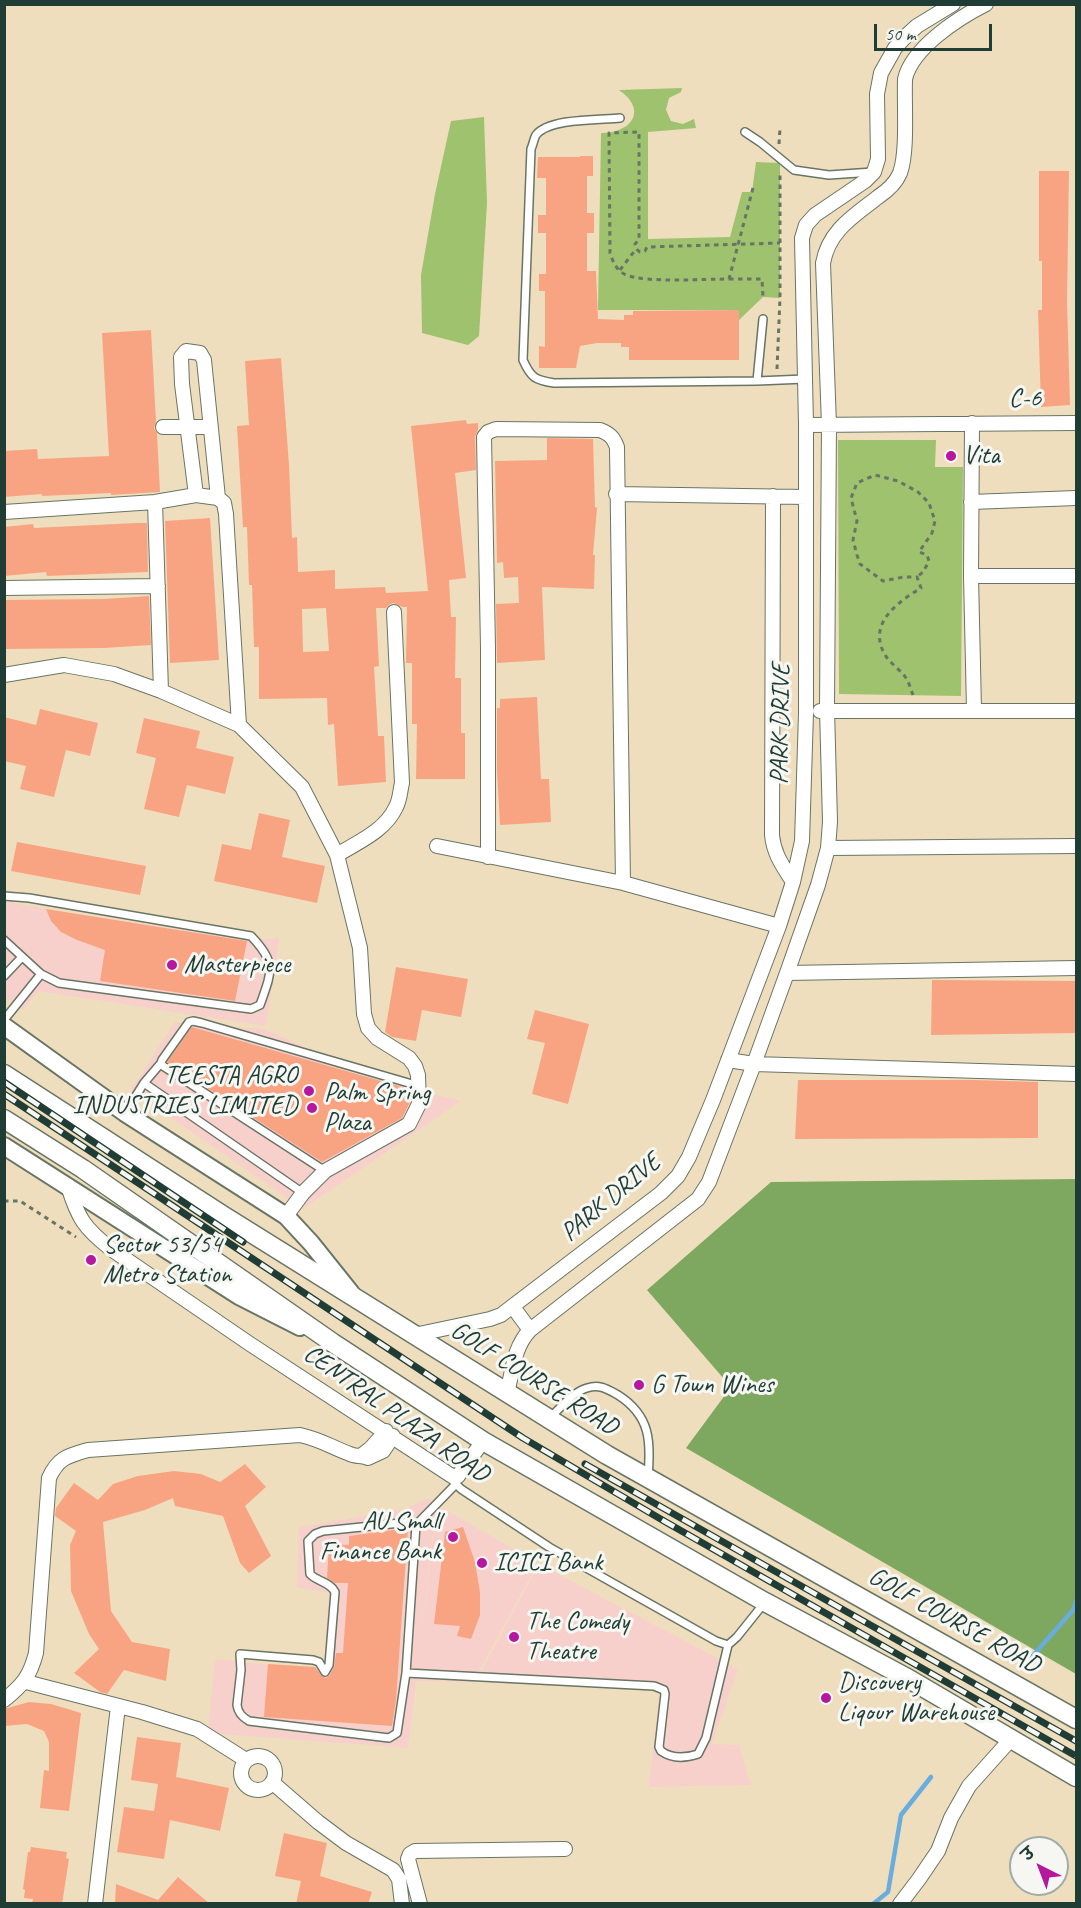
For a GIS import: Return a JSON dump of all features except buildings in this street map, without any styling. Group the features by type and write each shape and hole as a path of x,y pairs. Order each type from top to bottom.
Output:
{"main road":[{"path":"4,1074 354,1297"},
{"path":"4,1119 83,1169 333,1343 483,1441 765,1602 909,1679 1077,1777"},
{"name":"GOLF COURSE ROAD","path":"354,1297 607,1455 1077,1719"}],"street":[{"path":"874,172 878,159 878,94 881,73 886,62 906,36 917,26 953,4"},
{"name":"PARK DRIVE","path":"507,1393 516,1351 530,1330 698,1199 709,1182 818,885 828,848 830,822 827,710 829,425 823,263 825,251 831,238 841,226 889,189 899,174 904,157 907,69 946,27 986,4"},
{"name":"PARK DRIVE","path":"414,1335 490,1319 513,1307 661,1193 678,1176 689,1157 728,1060 794,882 802,841 806,712 806,425 802,238 806,225 815,215 865,181 874,172"},
{"path":"196,495 182,384 181,357 186,351 200,353 203,356 218,498"},
{"path":"182,384 206,381"},
{"path":"972,423 971,576 974,710"},
{"name":"C-6","path":"806,425 1077,423"},
{"path":"163,427 210,427"},
{"path":"488,856 488,648 483,437 496,429 600,430 614,438 617,447 623,883"},
{"path":"616,494 806,497"},
{"path":"4,512 155,502 196,495 218,498 224,503 238,725"},
{"path":"773,496 772,835 773,848 778,859 794,882"},
{"path":"971,502 1077,498"},
{"path":"155,502 161,691"},
{"path":"971,576 1077,576"},
{"path":"4,588 158,586"},
{"path":"337,855 374,833 386,822 397,806 402,783 394,612"},
{"path":"4,675 64,665 114,674 161,691 238,725 302,787 337,855 360,948 364,1014 368,1028 377,1038 409,1058 415,1066 419,1086 419,1104 409,1124 325,1171 303,1193 286,1216"},
{"path":"806,712 827,710 1077,711"},
{"path":"437,846 623,883 779,926"},
{"path":"828,848 1077,846"},
{"path":"787,973 1077,968"},
{"name":"GOLF COURSE ROAD","path":"4,1026 125,1113 286,1216 354,1297"},
{"path":"728,1060 754,1064 1077,1074"},
{"path":"4,1146 238,1296 333,1343"},
{"name":"CENTRAL PLAZA ROAD","path":"68,1186 82,1222 102,1242 250,1344 390,1434 456,1481"},
{"path":"513,1307 530,1330"},
{"path":"4,1700 26,1682 33,1667 36,1653 49,1479 54,1466 68,1456 88,1450 300,1435 317,1439 352,1456 362,1455 368,1458 383,1451 390,1434"},
{"path":"456,1481 483,1441"},
{"path":"26,1682 142,1712 197,1729 246,1760"},
{"path":"95,1904 118,1707"},
{"path":"900,1904 938,1851 951,1818 969,1786 1011,1739"},
{"path":"256,1755 268,1758 275,1767 273,1783 257,1791 247,1786 243,1782 241,1770 246,1760 256,1755"},
{"path":"273,1783 346,1843 393,1869 399,1879 402,1904"},
{"path":"420,1904 408,1859 415,1851 565,1849"}],"lane":[{"path":"620,118 558,123 536,135 531,149 523,360 528,372 537,380 554,383 805,379"},
{"path":"745,132 794,170 822,175 874,172"},
{"path":"757,381 763,319"},
{"path":"4,896 29,898 251,936 267,955 271,966 260,1005 251,1010 59,982 41,974 4,940"},
{"path":"4,976 22,957"},
{"path":"4,1020 41,974"},
{"path":"125,1113 187,1024 193,1021 419,1086"},
{"path":"161,1064 325,1171"},
{"path":"144,1083 303,1193"},
{"path":"549,1419 574,1395 585,1388 601,1386 624,1399 642,1417 646,1427 650,1452 648,1478"},
{"path":"416,1525 410,1522 334,1530 311,1537 308,1541 310,1574 319,1581 329,1584 335,1592 330,1665 325,1672 319,1662 313,1660 240,1654 238,1710 249,1721 389,1738 394,1736 398,1728 406,1673 416,1525 456,1481"},
{"name":"CENTRAL PLAZA ROAD","path":"456,1481 549,1547 716,1641 728,1645"},
{"path":"406,1673 654,1686 663,1690 666,1698 659,1747 661,1751 671,1756 688,1757 698,1754 706,1738 728,1645 765,1602"}],"path":[{"path":"776,379 780,298 780,128"},
{"path":"620,270 636,249 635,244 639,240 639,132 609,133 610,253 614,266 626,275 650,279 762,279 763,297"},
{"path":"729,279 753,188"},
{"path":"636,249 640,252 645,251 647,247 780,243"},
{"path":"875,475 898,481 918,492 929,503 935,521 932,533 919,552 927,555 929,561 917,578 904,577 883,581 861,564 853,540 857,521 851,498 857,483 875,475"},
{"path":"913,695 907,678 884,653 879,637 880,624 892,609 921,588 917,578"},
{"path":"4,1200 20,1201"}],"shaded area":[{"name":"Masterpiece","path":"4,901 247,940 279,938 266,1026 38,991 23,1010 5,998"},
{"name":"Palm Spring Plaza","path":"175,1022 264,1029 381,1081 461,1101 303,1209 131,1090"},
{"path":"428,1498 436,1504 417,1670 437,1505 538,1563 473,1682 416,1681 408,1748 208,1733 215,1659 323,1670 329,1593 297,1587 299,1527 406,1509"},
{"path":"539,1564 738,1669 712,1744 739,1745 751,1785 649,1787 660,1689 476,1681"}],"green space":[{"path":"682,88 681,92 669,98 666,110 671,121 683,124 694,119 696,128 648,132 648,239 730,237 742,192 752,192 756,162 780,163 780,298 763,297 739,320 739,310 598,310 601,133 621,129 632,119 633,105 619,90"},
{"path":"484,117 487,203 479,336 468,345 422,333 421,275 451,121"},
{"path":"838,440 936,440 935,467 963,467 961,696 839,694"},
{"path":"1076,1179 1076,1674 686,1448 731,1387 647,1290 771,1182"}],"waterway":[{"path":"1030,1659 1074,1609 1076,1601"},
{"path":"873,1904 888,1892 901,1815 931,1777"}],"railway":[{"path":"4,1082 243,1242"},
{"path":"4,1094 523,1438 1076,1756"},
{"path":"585,1464 1076,1741"}],"place":[{"name":"Vita","path":"951,456"},
{"name":"Masterpiece","path":"172,965"},
{"name":"TEESTA AGRO INDUSTRIES LIMITED","path":"309,1091"},
{"name":"Palm Spring Plaza","path":"312,1108"},
{"name":"Sector 53/54 Metro Station","path":"91,1260"},
{"name":"G Town Wines","path":"639,1385"},
{"name":"AU Small Finance Bank","path":"453,1537"},
{"name":"ICICI Bank","path":"482,1563"},
{"name":"The Comedy Theatre","path":"514,1637"},
{"name":"Discovery Liqour Warehouse","path":"826,1698"}]}
